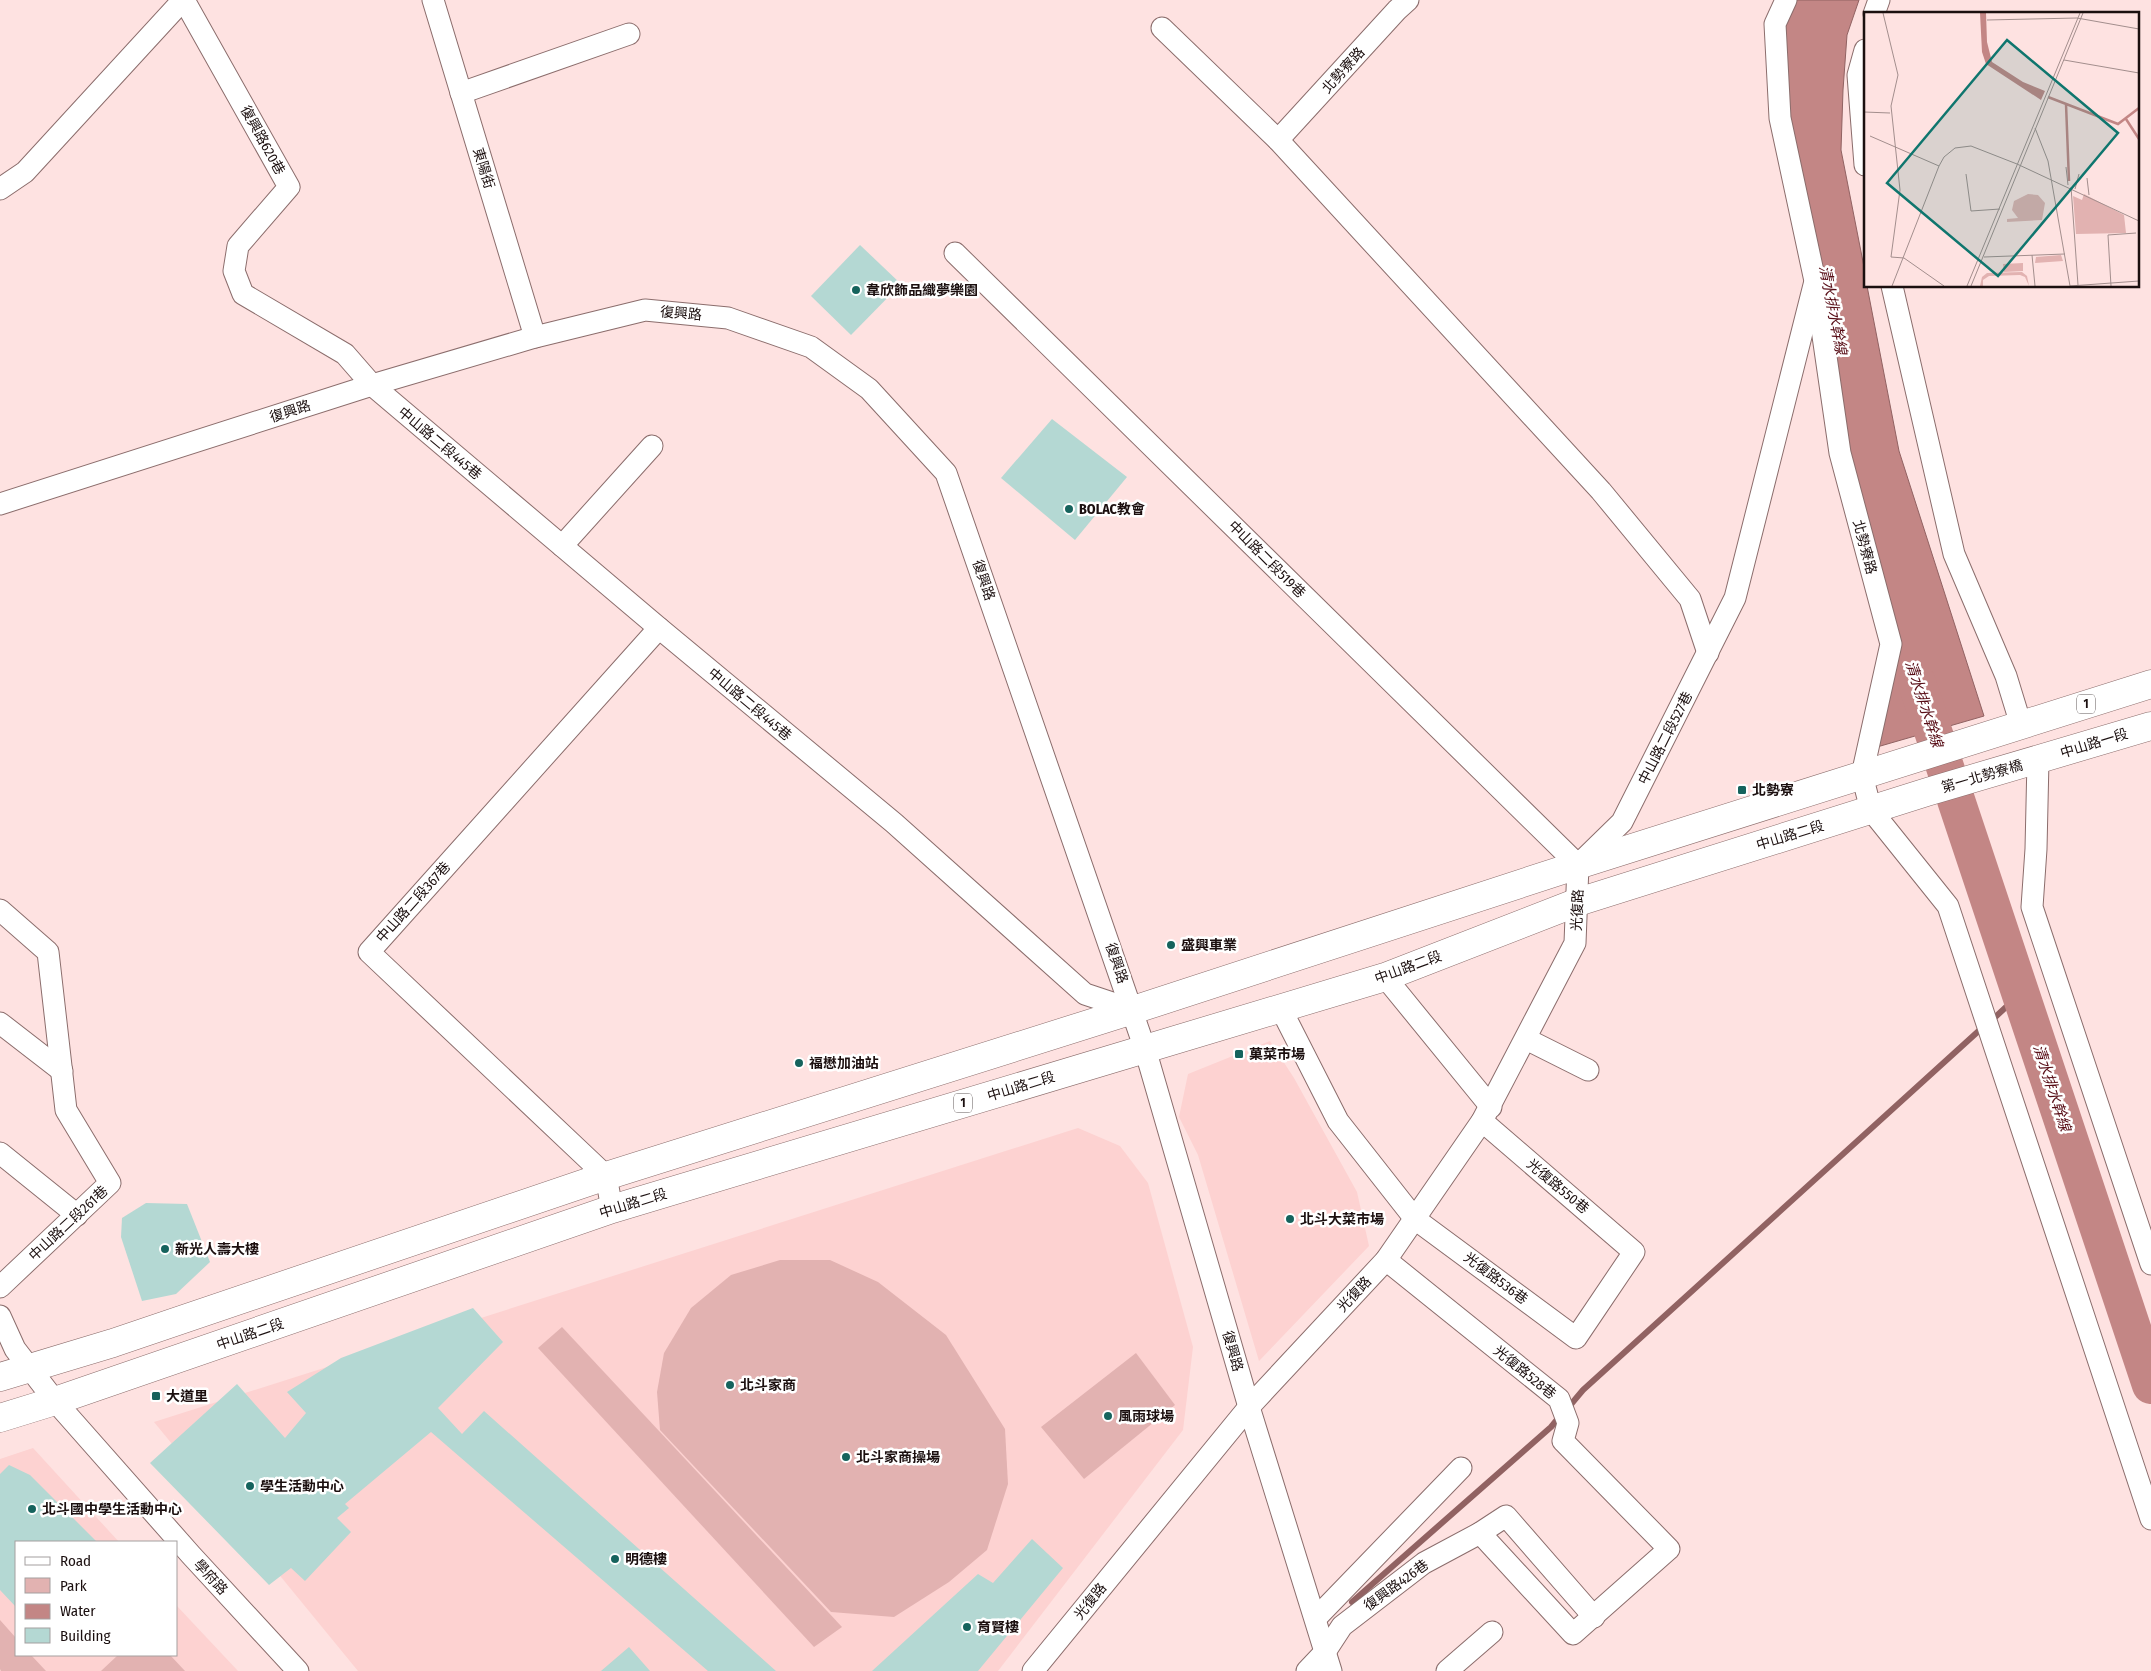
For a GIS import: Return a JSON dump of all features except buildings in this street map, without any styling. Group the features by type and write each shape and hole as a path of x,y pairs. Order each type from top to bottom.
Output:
{"main road":[{"name":"1","path":"0,1377 122,1340 606,1176 1133,1010 1578,865 2151,684"},
{"name":"中山路一段","path":"2038,760 2151,726"},
{"name":"第一北勢寮橋","path":"1927,792 2038,760"},
{"name":"中山路二段","path":"0,1418 55,1401 612,1209 1385,977 1578,902 1927,792"}],"street":[{"path":"0,190 25,172 184,0"},
{"name":"復興路620巷","path":"184,0 289,188 238,246 234,271 243,294 345,354 372,385"},
{"name":"東陽街","path":"433,0 535,337"},
{"name":"北勢寮路","path":"1278,140 1408,0"},
{"path":"1875,12 1879,0"},
{"name":"北勢寮路","path":"1782,2 1775,24 1780,118 1815,281 1840,453 1891,644 1862,775 1871,810"},
{"path":"1162,28 1278,140 1601,491 1690,599 1708,653"},
{"path":"461,93 629,34"},
{"path":"1864,54 1858,75 1864,152"},
{"name":"中山路二段519巷","path":"955,252 1578,865"},
{"name":"中山路二段527巷","path":"1578,865 1622,822 1735,598 1815,281"},
{"path":"1892,288 1954,554 2006,676 2021,725"},
{"name":"復興路","path":"0,504 372,385 535,337 645,310 728,318 812,347 869,389 946,473 1133,1010 1249,1407 1328,1661"},
{"name":"中山路二段445巷","path":"372,385 659,628 894,823 1085,994 1133,1010"},
{"path":"562,546 652,446"},
{"name":"中山路二段367巷","path":"606,1176 368,952 659,628"},
{"path":"2038,760 2036,849 2032,907 2151,1264"},
{"path":"1871,810 1948,906 2151,1519"},
{"name":"光復路","path":"1033,1671 1249,1407 1386,1260 1486,1114 1575,943 1578,865"},
{"name":"中山路二段261巷","path":"0,910 48,952 66,1110 110,1183 0,1287"},
{"name":"光復路550巷","path":"1385,977 1486,1114 1634,1252 1576,1338"},
{"name":"光復路536巷","path":"1280,1008 1338,1121 1415,1219 1576,1338"},
{"path":"0,1023 62,1071"},
{"path":"1526,1039 1588,1070"},
{"path":"0,1153 77,1215"},
{"path":"606,1176 612,1209"},
{"name":"光復路528巷","path":"1386,1260 1559,1399 1568,1424 1563,1441 1669,1549 1594,1617"},
{"path":"0,1316 15,1349 29,1368"},
{"name":"學府路","path":"29,1368 55,1401 191,1555 298,1671"},
{"path":"1316,1618 1461,1468"},
{"name":"復興路426巷","path":"1307,1671 1328,1661 1342,1626 1424,1563 1480,1533 1506,1516 1594,1617"},
{"path":"1480,1533 1573,1634 1594,1617"},
{"path":"1446,1671 1492,1632"}],"shaded area":[{"name":"北斗大菜市場","path":"1270,1041 1294,1078 1357,1192 1369,1246 1259,1361 1198,1155 1179,1117 1188,1074"},
{"name":"北斗家商","path":"1078,1128 1120,1146 1148,1183 1193,1347 1183,1430 998,1671 358,1671 154,1422"},
{"path":"33,1448 118,1541 15,1541 15,1656 178,1656 178,1607 238,1671 0,1671 0,1459"}],"green space":[{"name":"北斗家商操場","path":"780,1260 830,1260 878,1282 946,1335 1005,1429 1008,1484 987,1550 949,1582 894,1617 831,1612 660,1430 657,1392 664,1353 691,1308 731,1275"},
{"path":"562,1327 842,1627 814,1647 538,1348"},
{"name":"風雨球場","path":"1136,1353 1175,1405 1084,1479 1041,1427"},
{"path":"0,1620 15,1637 15,1656 32,1656 46,1671 1,1671"},
{"path":"117,1656 171,1656 185,1671 101,1671"}],"water":[{"path":"1781,0 1859,0 1847,35 1841,150 1864,267 1864,288 1867,288 1899,451 1984,716 1877,747 1886,650 1787,143"}],"waterway":[{"name":"清水排水幹線","path":"1917,683 2151,1385"},
{"path":"1991,1021 2020,994"},
{"path":"1567,1409 1583,1390 1983,1027"},
{"path":"1352,1602 1551,1427 1560,1416"}],"place":[{"name":"韋欣飾品織夢樂園","path":"856,290"},
{"name":"BOLAC教會","path":"1069,509"},
{"name":"北勢寮","path":"1742,790"},
{"name":"盛興車業","path":"1171,945"},
{"name":"菓菜市場","path":"1239,1054"},
{"name":"福懋加油站","path":"799,1063"},
{"name":"北斗大菜市場","path":"1290,1219"},
{"name":"新光人壽大樓","path":"165,1249"},
{"name":"北斗家商","path":"730,1385"},
{"name":"大道里","path":"156,1396"},
{"name":"風雨球場","path":"1108,1416"},
{"name":"北斗家商操場","path":"846,1457"},
{"name":"學生活動中心","path":"250,1486"},
{"name":"北斗國中學生活動中心","path":"32,1509"},
{"name":"明德樓","path":"615,1559"},
{"name":"育賢樓","path":"967,1627"}]}
